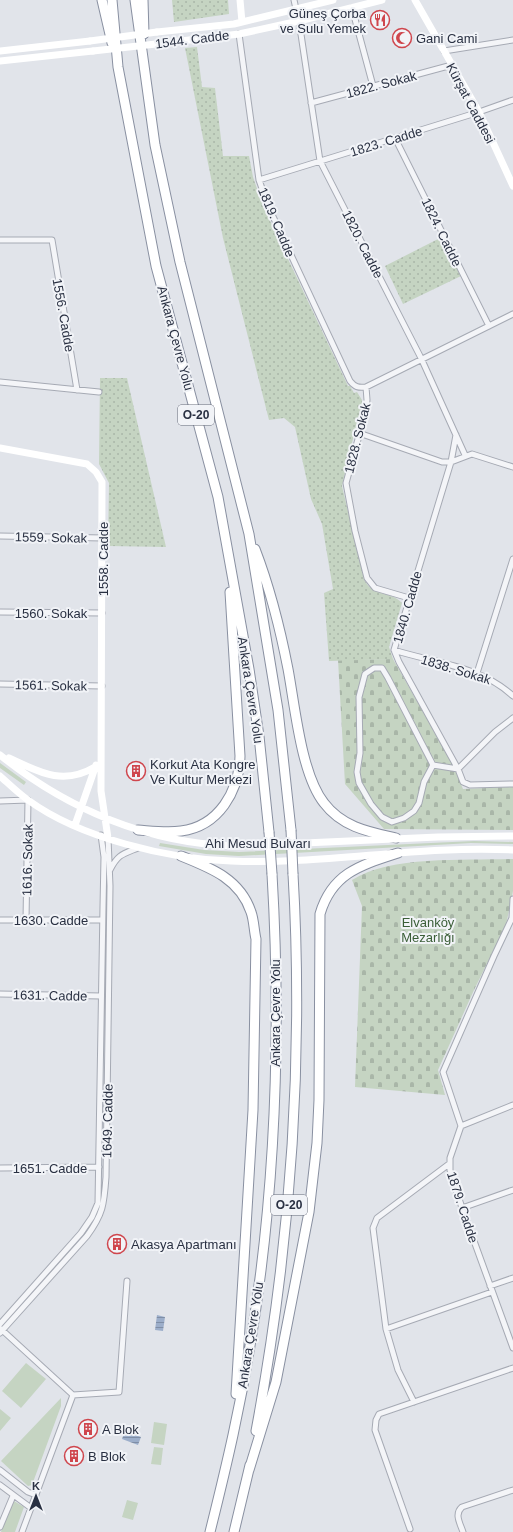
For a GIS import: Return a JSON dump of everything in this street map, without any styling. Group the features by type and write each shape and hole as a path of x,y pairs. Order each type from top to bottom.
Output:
{"highway":[{"path":"102,0 118,67"},
{"name":"Ankara Çevre Yolu","path":"112,0 118,67 156,266 218,497 259,736 272,874 275,931 276,1046 270,1167 258,1290 234,1434 210,1532"},
{"name":"Ankara Çevre Yolu","path":"135,0 155,145 180,262 249,534 278,710 291,830 294,874 298,1028 293,1155 277,1306 249,1470 234,1532"},
{"path":"143,0 145,74"},
{"path":"249,534 264,573 275,611 304,754 312,783 318,796 329,810 347,824 358,829 396,838"},
{"path":"138,830 173,832 196,827 219,812 227,802 236,786 240,768 240,756 229,565"},
{"path":"249,1470 276,1382 309,1212 318,1122 320,914 331,890 347,873 366,864 398,853"},
{"path":"181,856 209,867 230,880 242,893 252,912 256,939 253,1110 234,1434"}],"main road":[{"path":"240,0 242,22"},
{"name":"1544. Cadde","path":"0,51 242,22 333,0"},
{"name":"1544. Cadde","path":"0,61 240,34 382,0"},
{"name":"Kürşat Caddesi","path":"415,0 479,112 513,186"},
{"name":"1558. Cadde","path":"0,448 87,464 96,472 102,487 101,791 108,838"},
{"path":"75,825 101,748"},
{"path":"0,755 52,776 72,776 95,767"},
{"name":"Ahi Mesud Bulvarı","path":"0,755 38,784 82,806 138,830 176,841 222,845 322,843 396,838 513,836"},
{"name":"Ahi Mesud Bulvarı","path":"0,776 28,800 75,825 108,838 181,856 244,862 461,850 513,850"}],"street":[{"path":"294,0 296,9"},
{"path":"352,8 373,86"},
{"name":"1820. Cadde","path":"299,21 310,103 320,161 421,358 466,455"},
{"name":"1819. Cadde","path":"240,34 259,180 269,208 350,381 358,388 366,387"},
{"path":"444,51 513,40"},
{"name":"1822. Sokak","path":"310,103 452,65"},
{"name":"1823. Cadde","path":"259,180 479,112 513,100"},
{"name":"1824. Cadde","path":"395,138 489,326"},
{"name":"1556. Cadde","path":"0,240 52,240 78,390"},
{"name":"1828. Sokak","path":"409,598 375,588 367,578 355,531 346,483 367,400 366,387 421,358 513,314"},
{"path":"0,382 99,392"},
{"path":"359,434 435,460 451,462 466,455 472,454 513,467"},
{"name":"1840. Cadde","path":"456,435 451,462 394,650 399,662 458,769 463,782 470,785 513,784"},
{"name":"1559. Sokak","path":"0,536 103,538"},
{"path":"477,673 510,576 513,559"},
{"name":"1560. Sokak","path":"0,612 102,613"},
{"name":"1838. Sokak","path":"394,650 477,673 502,685 513,696"},
{"path":"374,668 382,668 433,765 424,782 419,803 414,811 404,818 392,822 382,817 371,804 359,783 357,772 360,753 359,697 365,674 374,668"},
{"name":"1561. Sokak","path":"0,684 102,686"},
{"path":"433,765 458,769 494,732 513,718"},
{"path":"0,801 28,800"},
{"name":"1616. Sokak","path":"26,920 28,800"},
{"name":"1649. Cadde","path":"0,1324 81,1234 92,1217 98,1203 104,857 101,835"},
{"name":"1649. Cadde","path":"1,1331 87,1236 99,1219 103,1207 106,1177 110,871 108,838"},
{"path":"110,871 115,861 122,854 140,847"},
{"path":"513,899 513,918 443,1068 445,1081 461,1126 513,1105"},
{"name":"1630. Cadde","path":"0,920 102,920"},
{"name":"1631. Cadde","path":"0,994 101,996"},
{"name":"1879. Cadde","path":"461,1126 449,1164 462,1208 513,1348"},
{"path":"414,1402 398,1370 386,1329 373,1235 374,1225 377,1218 449,1164"},
{"name":"1651. Cadde","path":"0,1168 99,1167"},
{"path":"462,1208 513,1190"},
{"path":"490,1286 513,1278"},
{"path":"1,1331 73,1394 119,1392 127,1281"},
{"path":"386,1329 492,1292"},
{"path":"410,1529 375,1430 375,1423 379,1414 513,1368"},
{"path":"22,1532 73,1394"},
{"path":"0,1470 28,1492 36,1495"},
{"path":"0,1485 31,1508"},
{"path":"463,1532 458,1510 462,1507 513,1490"},
{"path":"0,1527 13,1496"}],"green space":[{"path":"172,0 228,0 229,14 174,22"},
{"path":"197,47 202,87 215,88 223,156 249,156 253,177 263,206 348,386 350,386 354,393 357,392 362,400 361,415 358,417 342,486 364,579 372,589 392,596 402,603 389,647 393,659 329,661 324,593 333,589 322,524 311,499 295,427 284,418 269,420 223,238 185,48"},
{"path":"440,238 461,276 403,304 385,266"},
{"path":"100,378 127,378 166,547 108,546 109,483 99,464"},
{"path":"393,659 452,763 463,789 513,787 513,830 384,829 345,784 338,660"},
{"path":"0,763 26,782 24,785 0,768"},
{"path":"474,841 513,842 513,844 471,843 239,856 206,854 159,846 160,843 204,850 239,852"},
{"name":"Elvanköy Mezarlığı","path":"513,859 513,891 506,925 474,990 438,1070 445,1095 355,1087 362,906 352,880 368,872 387,866 408,863 452,860"},
{"path":"26,1363 46,1379 21,1408 2,1391"},
{"path":"61,1398 61,1406 32,1485 28,1486 1,1461"},
{"path":"0,1409 11,1418 0,1431"},
{"path":"154,1422 167,1424 164,1445 151,1443"},
{"path":"154,1447 163,1448 161,1465 151,1464"},
{"path":"127,1500 138,1503 133,1520 122,1517"},
{"path":"14,1501 24,1507 15,1532 1,1532 12,1504"}],"water":[{"path":"157,1315 165,1317 163,1331 155,1330"},
{"path":"125,1431 141,1437 138,1445 122,1439"}],"place":[{"name":"Güneş Çorba ve Sulu Yemek","path":"380,20"},
{"name":"Gani Cami","path":"402,38"},
{"name":"Korkut Ata Kongre Ve Kultur Merkezi","path":"136,771"},
{"name":"Akasya Apartmanı","path":"117,1244"},
{"name":"A Blok","path":"88,1429"},
{"name":"B Blok","path":"74,1456"}]}
